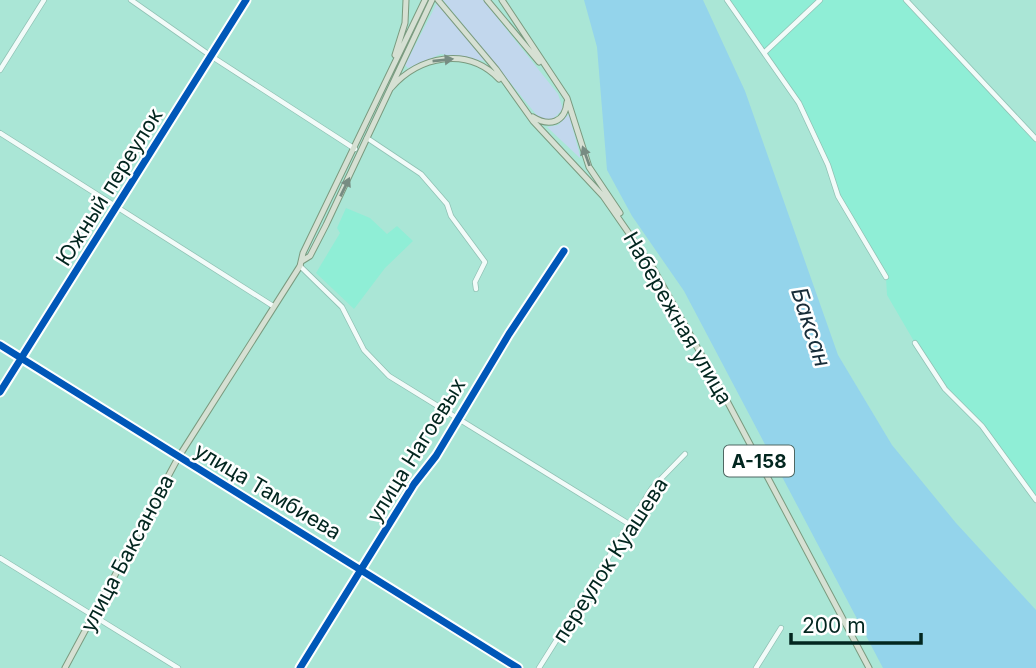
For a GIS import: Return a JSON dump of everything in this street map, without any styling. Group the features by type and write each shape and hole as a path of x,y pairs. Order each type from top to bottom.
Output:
{"main road":[{"path":"393,65 405,23 406,0"},
{"path":"424,8 425,0"},
{"path":"424,8 432,0"},
{"name":"Набережная улица","path":"438,0 527,113 588,178 646,257 726,399 869,668"},
{"name":"А-158","path":"487,0 567,98 589,167 646,257"},
{"path":"502,0 548,72"},
{"name":"улица Баксанова","path":"301,263 303,253 393,65 424,8"},
{"name":"улица Баксанова","path":"65,668 178,458 301,263 310,256 361,152 424,8"},
{"path":"387,93 411,70 433,60 450,58 484,65 512,92"},
{"path":"527,113 545,123 556,122 566,110 567,98"}],"street":[{"path":"0,70 44,0"},
{"path":"131,0 211,57 361,152"},
{"name":"Южный переулок","path":"0,392 246,0"},
{"path":"727,0 799,103 828,165 838,196 886,277"},
{"path":"765,52 820,0"},
{"path":"906,0 1036,139"},
{"path":"0,134 273,306"},
{"path":"367,138 421,174 447,204 451,216 485,262 475,282 476,289"},
{"name":"улица Нагоевых","path":"300,668 414,484 436,456 457,418 564,251"},
{"path":"301,263 342,307 376,365 629,524"},
{"path":"915,343 945,389 982,426 1036,500"},
{"name":"улица Тамбиева","path":"0,345 178,458 363,569 517,668"},
{"name":"переулок Куашева","path":"541,667 652,488 685,454"},
{"path":"0,558 178,668"},
{"path":"756,668 781,628"}],"shaded area":[{"path":"443,0 483,0 558,94 563,109 552,120 539,118"},
{"path":"727,0 906,0 1036,139 1036,500 982,426 945,389 915,343 887,295 886,277 838,196 828,165 799,103"},
{"path":"437,3 486,61 441,54 408,68 405,65"},
{"path":"569,114 580,158 547,127 558,125"},
{"path":"346,208 370,218 387,234 397,226 413,241 385,268 354,309 316,273 340,233 337,228"}],"water":[{"name":"Баксан","path":"584,0 703,0 745,91 838,355 892,445 956,523 1036,610 1036,668 883,668 684,291 632,216 607,170 597,47"}],"cycle path":[{"path":"0,392 246,0"},
{"path":"300,668 414,484 436,456 509,334 564,251"},
{"path":"0,345 518,668"}]}
